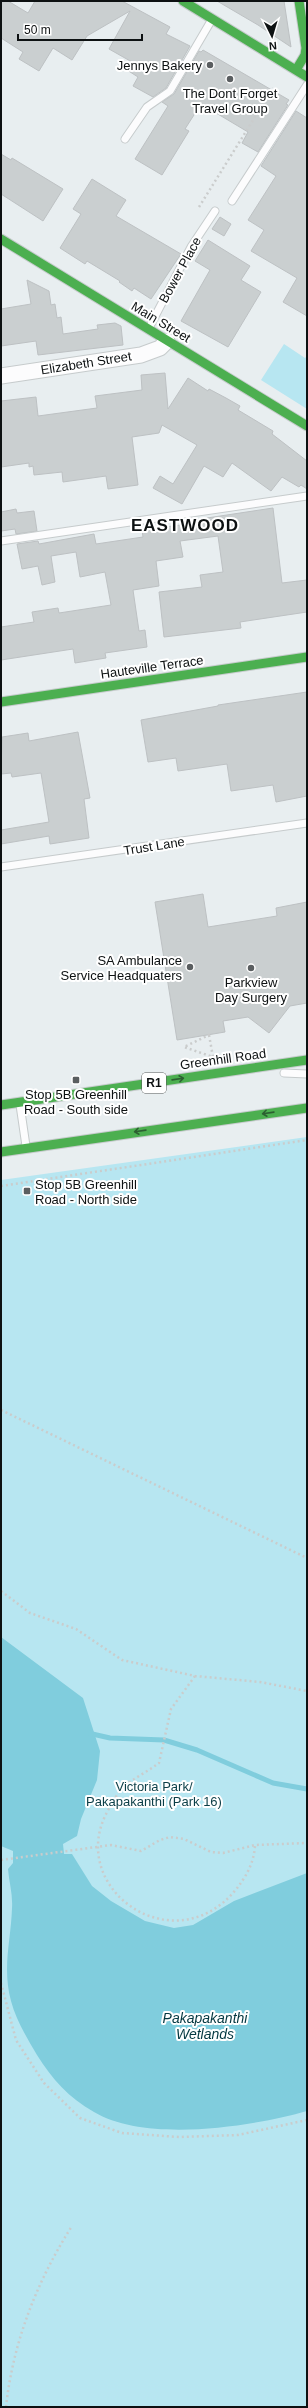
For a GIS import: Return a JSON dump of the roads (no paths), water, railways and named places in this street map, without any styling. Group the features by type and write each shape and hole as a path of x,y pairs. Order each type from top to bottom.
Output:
{"main road":[{"path":"183,1 307,77"},
{"path":"296,70 306,55 299,1"},
{"name":"Main Street","path":"1,239 307,426"},
{"name":"Hauteville Terrace","path":"1,702 307,657"},
{"name":"Greenhill Road","path":"1,1106 307,1060"},
{"path":"1,1152 27,1147 307,1108"}],"street":[{"name":"Elizabeth Street","path":"1,376 141,355 160,348 167,341"}],"lane":[{"path":"125,139 147,107 170,91 212,19"},
{"path":"232,200 307,85"},
{"name":"Bower Place","path":"148,330 191,247 215,211"},
{"path":"1,541 307,496"},
{"name":"Trust Lane","path":"1,867 307,823"},
{"path":"240,1070 307,1074"},
{"path":"20,1103 27,1147"}],"water":[{"name":"Pakapakanthi Wetlands","path":"1,1637 83,1698 100,1751 97,1780 81,1819 77,1836 63,1844 64,1854 72,1854 92,1886 111,1901 145,1921 174,1928 193,1925 234,1901 307,1873 307,2111 284,2117 229,2127 199,2129 169,2130 141,2127 116,2122 94,2112 77,2101 55,2080 37,2055 22,2029 8,1989 7,1965 12,1903 8,1869 13,1863 13,1851 1,1846"}],"waterway":[{"path":"88,1733 110,1738 164,1740 197,1750 273,1783 307,1789"}],"place":[{"name":"Jennys Bakery","path":"210,65"},
{"name":"The Dont Forget Travel Group","path":"230,79"},
{"name":"SA Ambulance Service Headquaters","path":"190,967"},
{"name":"Parkview Day Surgery","path":"251,968"},
{"name":"Stop 5B Greenhill Road - South side","path":"76,1080"},
{"name":"Stop 5B Greenhill Road - North side","path":"27,1191"}],"district":[{"name":"EASTWOOD","path":"185,525"}],"park label":[{"name":"Victoria Park/ Pakapakanthi (Park 16)","path":"154,1794"}]}
